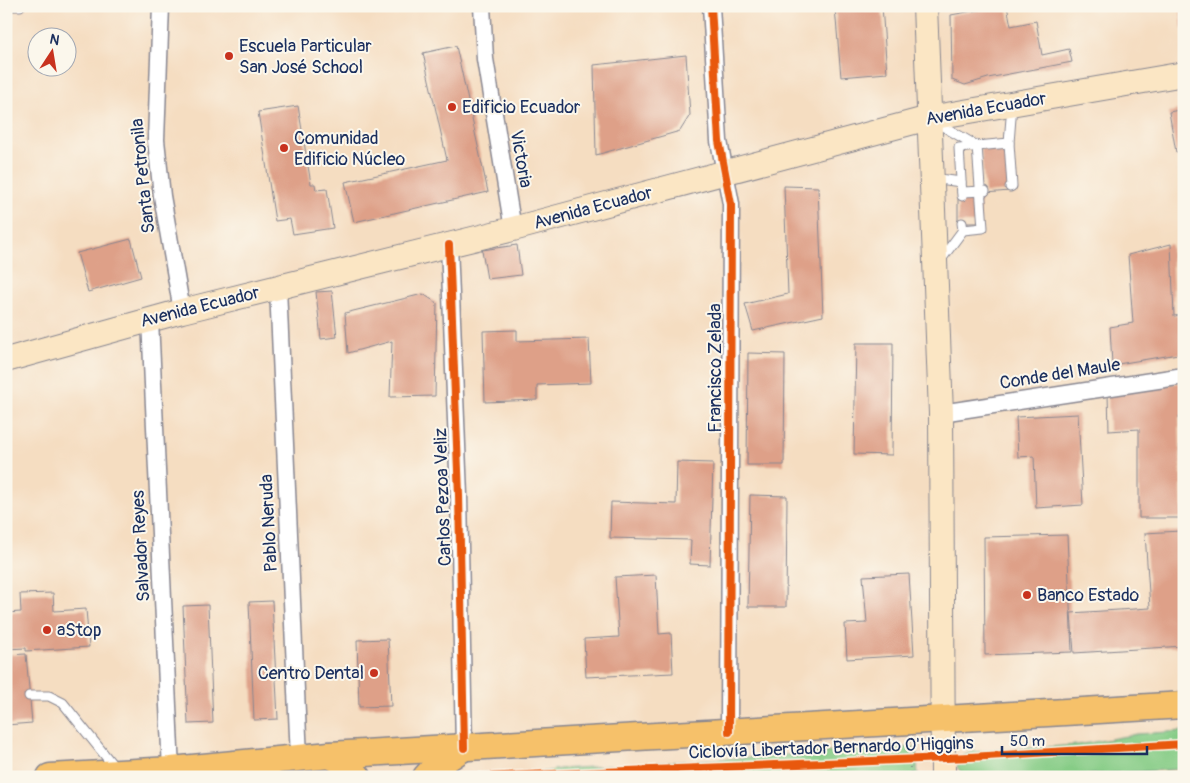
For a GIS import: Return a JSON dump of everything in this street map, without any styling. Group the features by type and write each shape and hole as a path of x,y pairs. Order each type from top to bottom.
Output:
{"main road":[{"path":"924,6 941,413 943,768"},
{"name":"Avenida Ecuador","path":"6,360 182,311 513,229 725,174 929,118 1184,74"},
{"path":"50,777 171,770 330,755 1184,704"},
{"path":"426,777 436,766 464,748"},
{"path":"330,755 347,764 358,777"}],"street":[{"name":"Santa Petronila","path":"161,6 156,140 162,196 182,311"},
{"name":"Victoria","path":"482,6 485,59 513,229"},
{"name":"Francisco Zelada","path":"711,6 719,141 731,204 729,732"},
{"name":"Carlos Pezoa Veliz","path":"450,245 464,748"},
{"name":"Pablo Neruda","path":"278,288 299,758"},
{"name":"Salvador Reyes","path":"150,320 171,770"},
{"name":"Conde del Maule","path":"941,413 1184,376"}],"lane":[{"path":"6,6 20,6"},
{"path":"1010,187 1012,186 1009,143 1012,105"},
{"path":"929,118 977,146"},
{"path":"983,191 962,194 959,148 1009,143"},
{"path":"935,267 963,227 982,228 983,191 977,146"},
{"path":"932,178 961,182"},
{"path":"29,696 49,696 62,703 119,773"}],"path":[{"path":"908,721 910,777"}],"green space":[{"path":"1184,731 1184,769 1048,777 965,777 957,767 961,757 971,752 1078,745 1137,734"},
{"path":"916,747 918,777 520,777 559,769"}],"building":[{"path":"882,6 887,73 841,77 835,8"},
{"path":"1007,6 1011,26 1036,21 1042,55 1069,49 1072,62 988,78 965,85 952,80 951,15"},
{"path":"1180,6 1184,6 1184,28 1182,29"},
{"name":"Edificio Ecuador","path":"456,46 488,192 354,222 345,182 447,160 423,53"},
{"path":"686,55 690,115 680,131 596,155 594,65"},
{"name":"Comunidad Edificio Núcleo","path":"298,106 311,184 315,184 316,190 327,189 333,228 293,234 290,219 275,221 258,112"},
{"path":"1184,109 1184,150 1176,152 1169,112"},
{"path":"1006,147 1010,191 985,193 981,149"},
{"path":"784,186 818,187 823,316 753,331 745,304 788,294"},
{"path":"958,196 980,196 980,223 958,223"},
{"path":"131,239 141,277 88,292 77,253"},
{"path":"1171,244 1174,316 1184,315 1184,353 1112,365 1110,327 1133,323 1128,255"},
{"path":"517,245 521,275 487,279 482,250"},
{"path":"332,291 337,337 321,339 316,292"},
{"path":"423,294 437,303 435,396 390,397 392,341 348,353 345,313"},
{"path":"517,330 517,341 589,339 591,383 537,385 537,400 485,402 483,331"},
{"path":"856,343 893,343 892,455 854,454"},
{"path":"748,353 785,354 784,465 747,465"},
{"path":"1184,382 1184,417 1179,417 1182,518 1139,518 1139,429 1109,431 1108,394"},
{"path":"1078,414 1083,505 1036,508 1034,456 1018,457 1016,417"},
{"path":"677,462 713,463 710,565 690,564 691,540 610,538 611,502 676,504"},
{"path":"750,495 787,496 786,607 748,607"},
{"path":"1180,531 1184,646 1074,653 1071,613 1150,608 1145,533"},
{"name":"Banco Estado","path":"1067,535 1072,652 985,655 984,537"},
{"path":"909,574 914,655 847,659 845,624 867,623 863,576"},
{"path":"656,575 659,634 671,633 673,673 586,677 584,639 619,637 615,577"},
{"name":"aStop","path":"53,593 54,611 86,609 89,647 26,651 26,648 6,649 6,613 21,612 20,594"},
{"path":"272,601 278,719 254,720 249,602"},
{"path":"208,605 213,723 188,724 183,606"},
{"name":"Centro Dental","path":"388,639 391,706 359,707 357,640"},
{"path":"26,654 32,723 6,725 6,655"}],"cycle path":[{"name":"Ciclovía Libertador Bernardo O'Higgins","path":"711,6 719,141 731,204 729,732"},
{"path":"449,245 459,495 464,748"},
{"name":"Ciclovía Libertador Bernardo O'Higgins","path":"480,777 970,757 1184,744"}],"place":[{"name":"Escuela Particular San José School","path":"229,56"},
{"name":"Edificio Ecuador","path":"452,107"},
{"name":"Comunidad Edificio Núcleo","path":"284,148"},
{"name":"Banco Estado","path":"1027,595"},
{"name":"aStop","path":"47,630"},
{"name":"Centro Dental","path":"374,673"}]}
